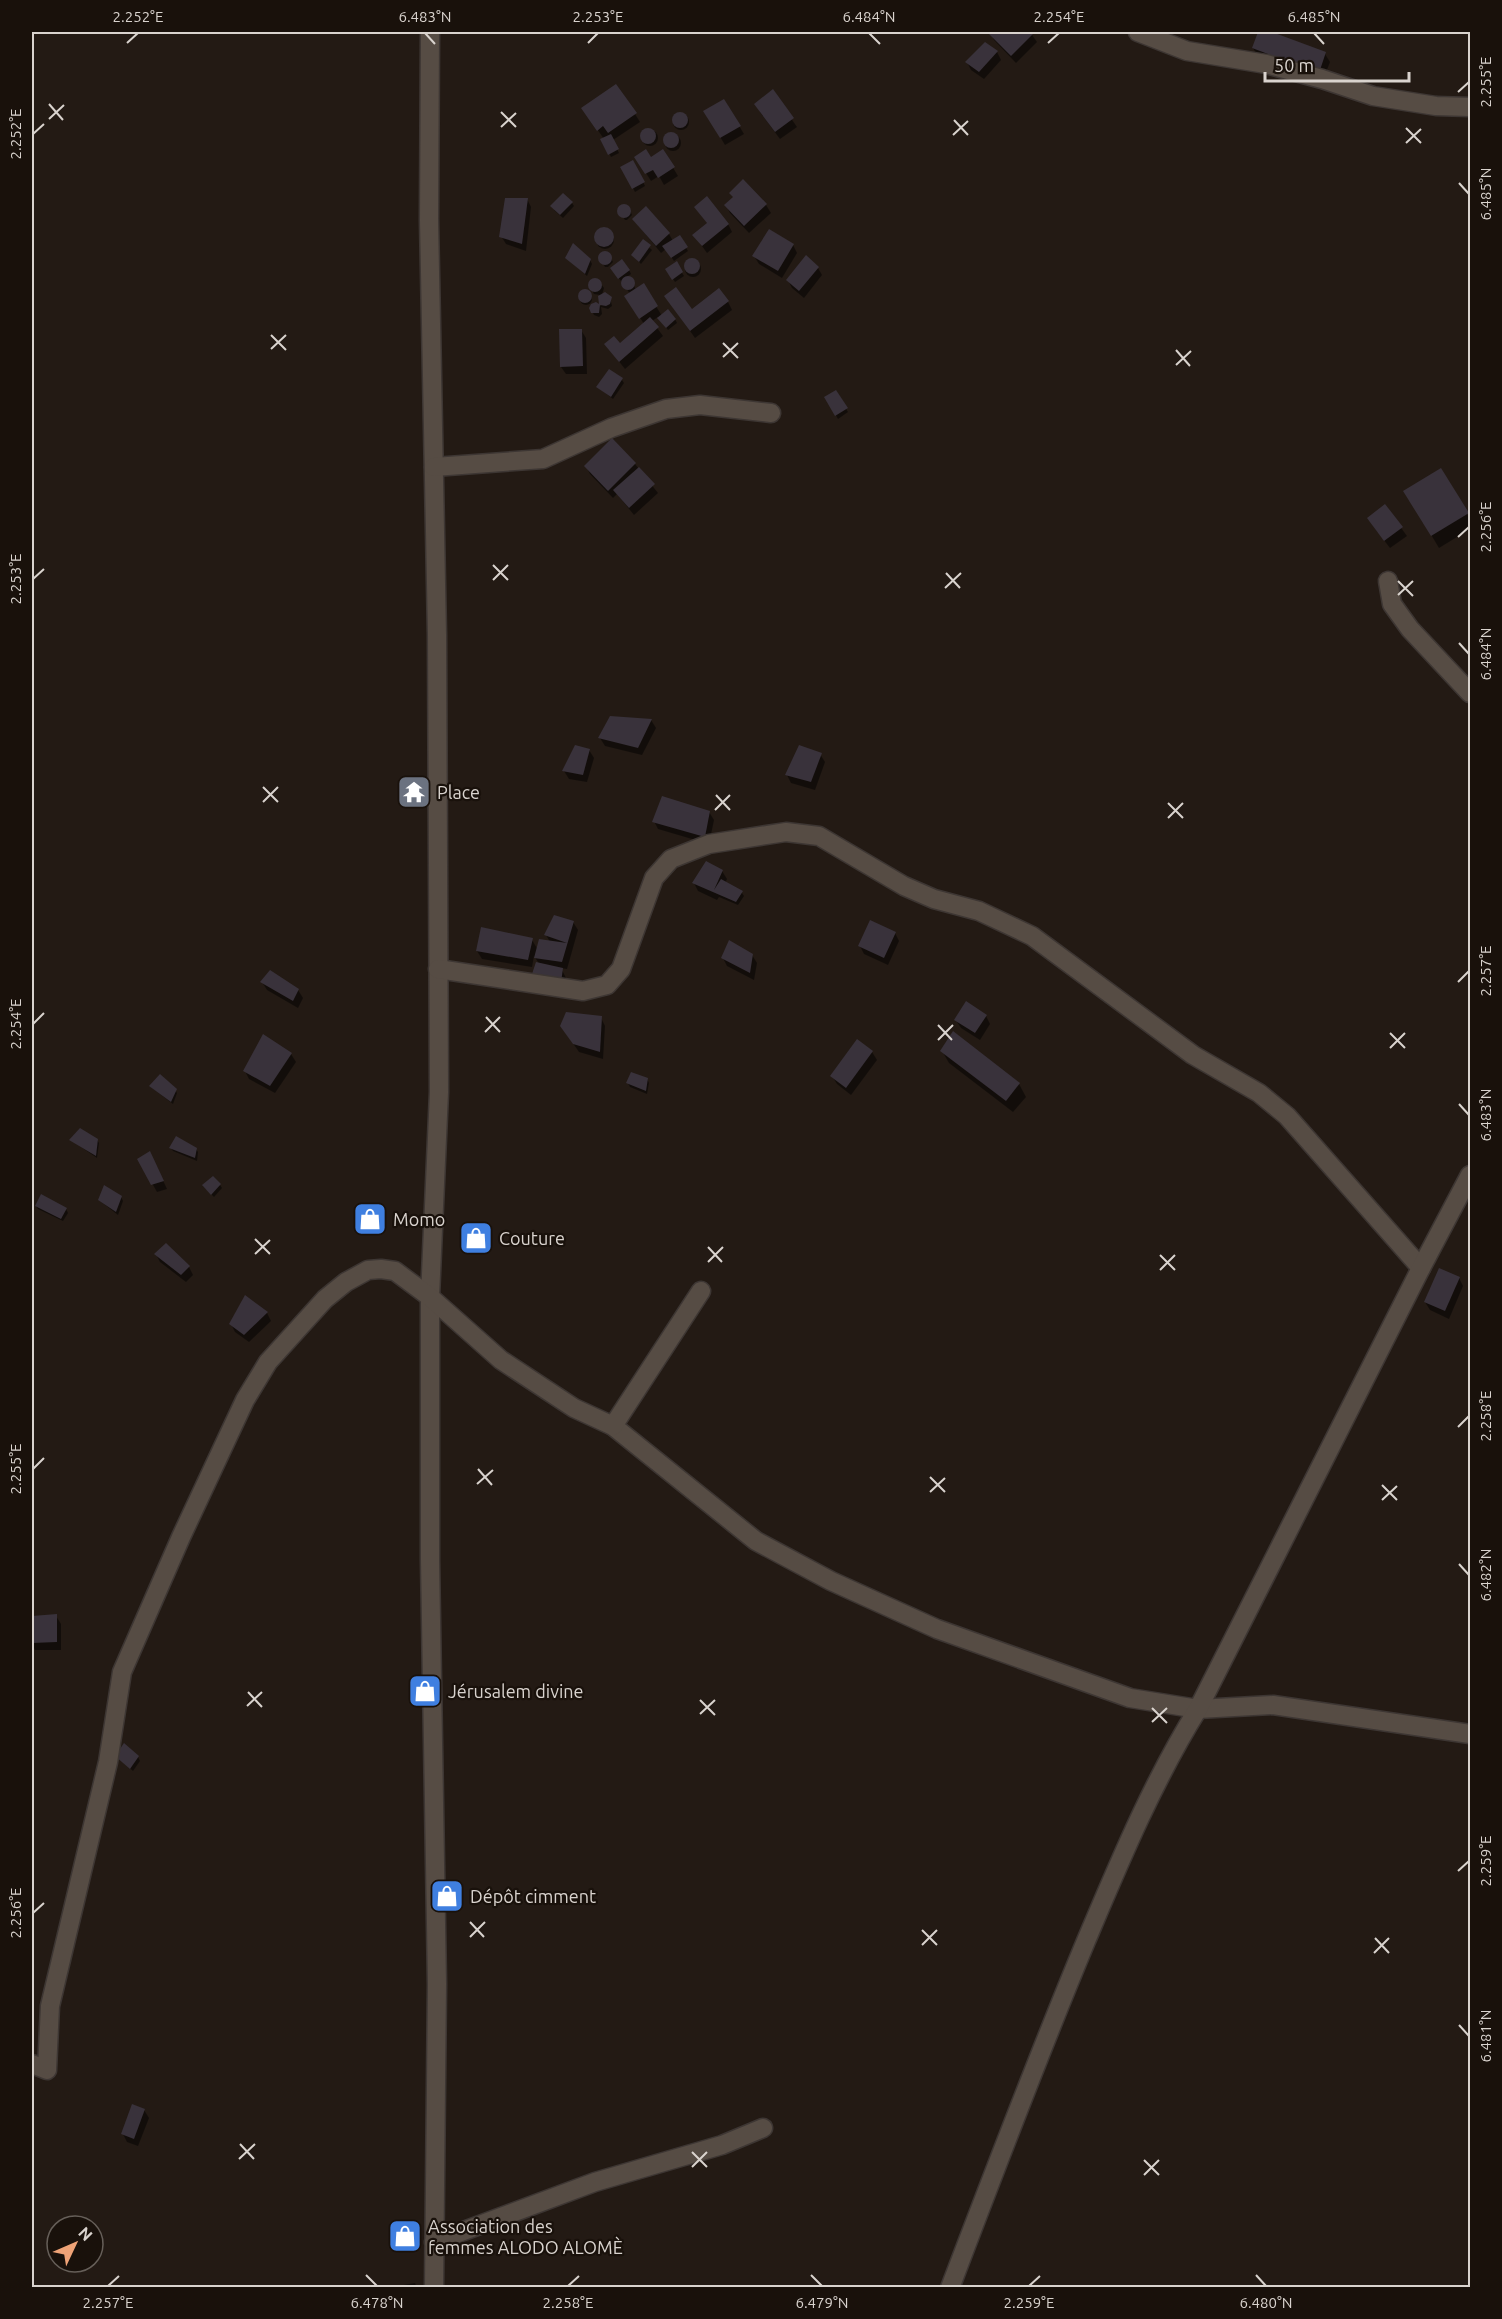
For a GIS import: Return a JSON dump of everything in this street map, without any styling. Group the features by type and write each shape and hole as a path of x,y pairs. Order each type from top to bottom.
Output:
{"street":[{"path":"430,32 429,220 437,634 439,1092 430,1297 430,1560 438,1984 434,2288"},
{"path":"1138,32 1187,51 1266,64 1373,96 1436,106 1470,107"},
{"path":"434,467 543,459 611,428 666,409 700,405 771,413"},
{"path":"1388,581 1392,604 1410,629 1470,693"},
{"path":"438,969 583,991 607,985 621,969 654,878 671,859 709,844 786,832 819,836 904,886 934,899 979,911 1032,936 1192,1055 1259,1093 1287,1116 1421,1268"},
{"path":"950,2288 1052,2023 1114,1874 1178,1741 1198,1709 1470,1175"},
{"path":"32,2064 47,2070 50,2006 108,1762 122,1672 181,1537 245,1400 268,1362 325,1299 346,1282 368,1270 395,1271 430,1297 501,1360 574,1408 613,1426 756,1541 831,1581 937,1629 1130,1698 1198,1709 1273,1705 1470,1734"},
{"path":"613,1426 701,1291"},
{"path":"434,2242 595,2182 722,2145 763,2128"}],"building":[{"path":"987,32 1032,32 1034,33 1011,56"},
{"path":"1258,32 1272,32 1326,52 1319,73 1252,48"},
{"path":"985,42 998,51 979,72 965,62"},
{"path":"616,84 637,113 608,133 603,126 597,131 581,108"},
{"path":"773,89 794,118 775,132 754,104"},
{"path":"724,99 741,126 720,138 703,111"},
{"path":"680,112 686,114 688,120 686,126 680,128 674,126 672,120 674,114"},
{"path":"645,128 651,128 656,136 654,142 645,144 640,139 640,133"},
{"path":"668,132 674,132 679,140 677,146 668,148 663,143 663,137"},
{"path":"611,134 619,149 608,155 600,139"},
{"path":"646,149 651,157 663,149 675,167 658,178 653,170 645,174 634,157"},
{"path":"633,160 645,182 632,189 620,167"},
{"path":"743,179 767,204 744,226 724,205 733,197 729,193"},
{"path":"563,193 573,202 560,215 550,206"},
{"path":"707,196 729,224 702,246 692,235 707,223 694,207"},
{"path":"505,198 528,198 522,244 499,237"},
{"path":"624,204 629,206 631,211 629,216 624,218 619,216 617,211 619,206"},
{"path":"646,206 670,233 656,246 632,219"},
{"path":"604,227 611,230 614,237 611,244 604,247 597,244 594,237 597,230"},
{"path":"769,229 794,244 778,271 752,256"},
{"path":"680,235 688,247 671,258 662,246"},
{"path":"643,239 651,245 639,262 631,255"},
{"path":"573,243 591,259 585,274 565,258"},
{"path":"605,251 610,253 612,258 610,263 605,265 600,263 598,258 600,253"},
{"path":"806,255 819,267 799,291 786,280"},
{"path":"692,258 698,260 700,266 698,272 692,274 686,272 684,266 686,260"},
{"path":"622,259 630,270 618,279 610,268"},
{"path":"677,261 683,272 672,280 665,269"},
{"path":"628,276 633,278 635,283 633,288 628,290 623,288 621,283 623,278"},
{"path":"592,278 598,278 602,285 598,292 592,292 588,288 588,282"},
{"path":"644,283 658,306 639,319 624,296"},
{"path":"676,287 692,309 719,288 729,301 690,331 664,296"},
{"path":"585,289 590,291 592,296 590,301 585,303 580,301 578,296 580,291"},
{"path":"605,292 612,297 610,304 600,305 599,313 591,313 589,308 591,304 596,302 599,304 598,296"},
{"path":"668,309 676,319 666,328 657,318"},
{"path":"650,317 659,327 619,362 604,344 614,336 620,343"},
{"path":"559,329 582,329 583,366 560,367"},
{"path":"609,369 623,378 611,397 596,387"},
{"path":"836,390 848,408 835,416 824,397"},
{"path":"612,438 636,463 608,491 584,466"},
{"path":"639,467 655,484 629,508 613,490"},
{"path":"1441,468 1469,513 1431,536 1403,491"},
{"path":"1385,504 1403,527 1384,541 1367,518"},
{"path":"610,716 652,719 638,748 598,738"},
{"path":"575,745 590,749 583,775 562,771"},
{"path":"799,745 822,753 811,782 785,775"},
{"path":"662,796 710,811 705,837 652,822"},
{"path":"706,861 723,870 714,890 721,879 743,891 736,902 692,883"},
{"path":"554,915 574,921 562,962 534,958 539,939 567,943 544,935"},
{"path":"870,920 896,932 884,958 858,946"},
{"path":"481,927 533,938 528,960 476,951"},
{"path":"729,940 753,954 750,973 721,958"},
{"path":"536,962 563,968 561,983 531,977"},
{"path":"270,970 299,989 293,1001 260,982"},
{"path":"966,1001 987,1015 975,1033 954,1020"},
{"path":"566,1012 602,1016 600,1052 573,1044 560,1026"},
{"path":"953,1031 1020,1083 1006,1101 940,1051"},
{"path":"263,1034 292,1053 270,1086 243,1071"},
{"path":"857,1039 873,1051 846,1088 830,1076"},
{"path":"631,1072 648,1078 646,1091 626,1083"},
{"path":"160,1074 177,1089 171,1102 149,1086"},
{"path":"80,1128 98,1139 96,1156 69,1140"},
{"path":"176,1136 197,1148 195,1158 169,1148"},
{"path":"150,1151 164,1181 151,1185 137,1159"},
{"path":"213,1176 221,1184 211,1195 202,1185"},
{"path":"104,1185 122,1196 116,1212 98,1200"},
{"path":"41,1194 67,1208 61,1219 35,1206"},
{"path":"166,1243 190,1266 181,1275 154,1254"},
{"path":"1439,1268 1460,1277 1445,1311 1424,1302"},
{"path":"245,1295 268,1312 244,1335 229,1324"},
{"path":"57,1614 57,1642 32,1643 32,1616"},
{"path":"124,1743 139,1756 130,1769 115,1756"},
{"path":"132,2104 145,2109 134,2139 121,2134"}],"place":[{"name":"Place","path":"414,792"},
{"name":"Momo","path":"370,1219"},
{"name":"Couture","path":"476,1238"},
{"name":"Jérusalem divine","path":"425,1691"},
{"name":"Dépôt cimment","path":"447,1896"},
{"name":"Association des femmes ALODO ALOMÈ","path":"405,2236"}]}
